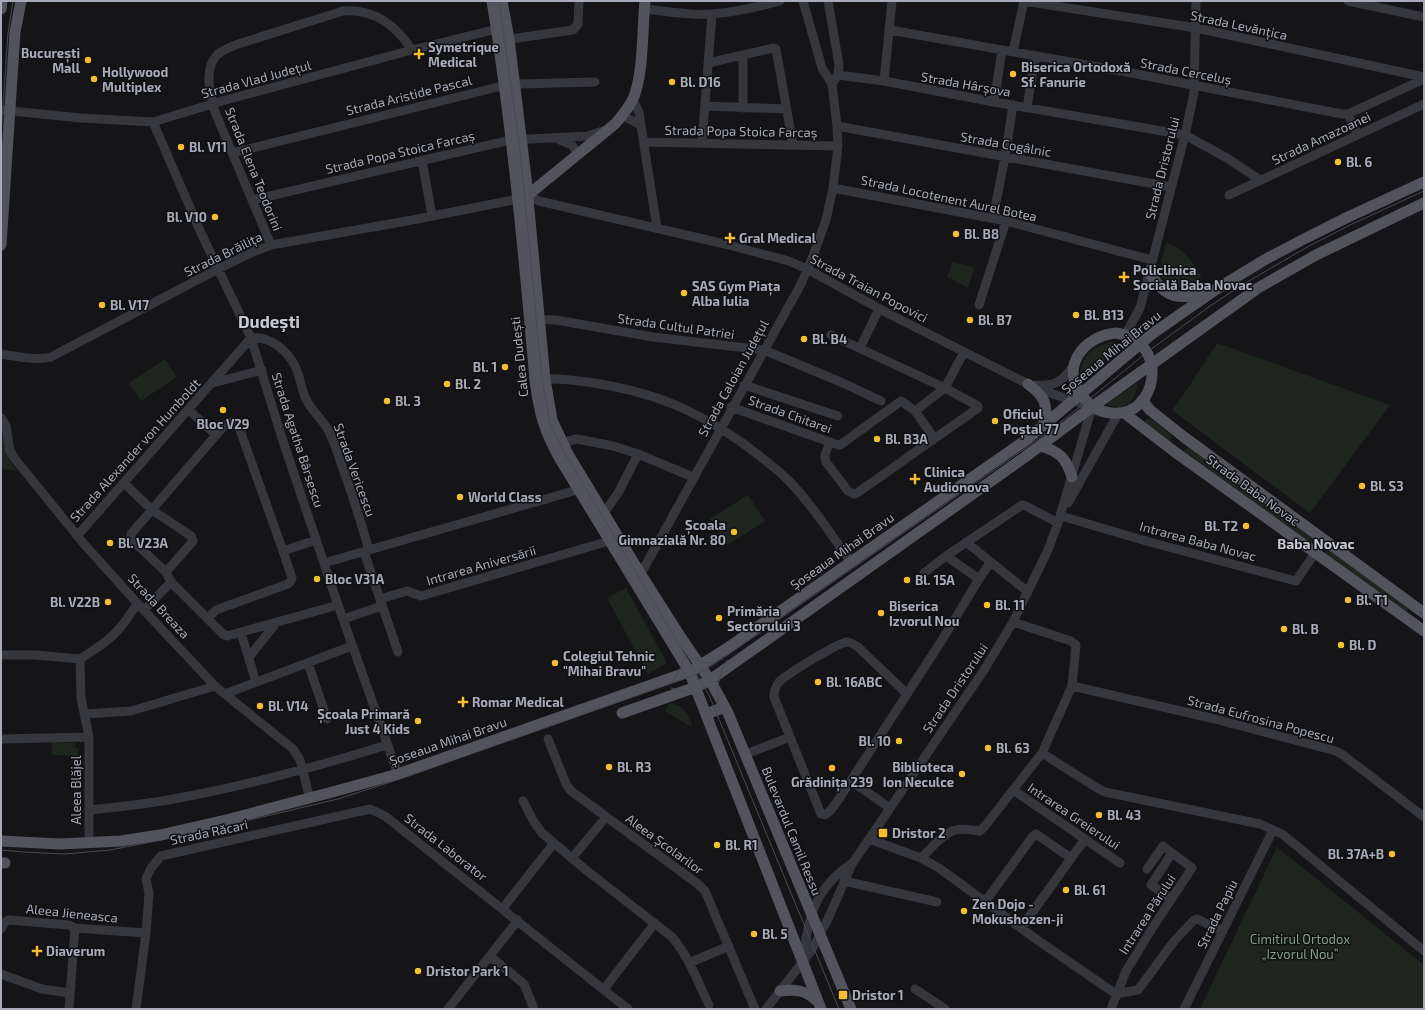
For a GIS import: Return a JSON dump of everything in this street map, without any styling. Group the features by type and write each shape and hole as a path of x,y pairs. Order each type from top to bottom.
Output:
{"main road":[{"path":"1,9 2,1"},
{"path":"1,245 5,110 15,32 21,1"},
{"name":"Calea Dudești","path":"492,1 502,28"},
{"name":"Calea Dudești","path":"502,1 502,28 523,197 540,380 551,416 557,444 636,576 689,672"},
{"path":"523,197 578,154 623,116 632,99 638,78 644,5"},
{"name":"Șoseaua Mihai Bravu","path":"1,841 60,844 89,843 121,841 160,835 310,798 398,774 689,672 721,652 1015,448 1140,344 1215,290 1308,236 1424,182"},
{"path":"622,713 696,687 710,680 1041,446 1092,407 1240,300 1275,277 1349,238 1424,203"},
{"path":"1150,265 1157,285 1168,294 1186,296 1215,290"},
{"path":"1108,334 1130,336 1140,344 1151,365 1151,382 1148,392 1131,410 1121,413 1105,412 1092,407 1076,397 1073,372 1075,362 1082,348 1092,340 1108,334"},
{"path":"1028,384 1043,398 1046,407 1046,415 1043,426"},
{"name":"Strada Baba Novac","path":"1142,400 1150,410 1184,437 1424,613"},
{"name":"Strada Baba Novac","path":"1121,413 1424,631"},
{"path":"1041,446 1057,452 1062,457 1068,465 1072,478"},
{"name":"Calea Dudești","path":"584,488 604,513 614,540"},
{"name":"Calea Dudești","path":"636,576 700,666"},
{"path":"721,652 731,666"},
{"name":"Bulevardul Camil Ressu","path":"700,666 710,680 725,707 746,754 850,1009"},
{"path":"689,672 819,1005"},
{"path":"664,680 670,696"},
{"path":"706,714 725,707"},
{"path":"780,991 799,990 810,995 819,1005"}],"street":[{"path":"504,40 573,30 578,24 579,1"},
{"path":"644,5 691,14 712,14 780,1"},
{"name":"Strada Caloian Județul","path":"636,576 764,350 807,269 826,220 833,188 838,146 837,126 832,84 822,68 803,1"},
{"path":"884,81 892,1"},
{"path":"1014,52 1024,1"},
{"name":"Strada Levănțica","path":"1024,1 1196,28 1424,78"},
{"name":"Strada Dristorului","path":"1125,335 1140,308 1185,134 1195,86 1196,1"},
{"path":"1348,1 1424,17"},
{"path":"828,4 839,65 838,75 832,84"},
{"name":"Strada Elena Teodorini","path":"271,245 232,154 213,104 209,71 211,64 219,53 235,45 343,11 356,10 369,12 394,28 412,50"},
{"path":"702,144 712,14"},
{"name":"Strada Vlad Județul","path":"5,110 81,118 153,122 213,104 412,50 502,28"},
{"name":"Strada Cerceluș","path":"890,30 1121,71 1336,114 1348,114 1424,78"},
{"path":"708,63 773,48 776,49 793,145"},
{"path":"994,102 1002,50"},
{"path":"743,55 743,108"},
{"path":"1027,108 1036,57"},
{"name":"Strada Hârșova","path":"838,75 884,81 1027,108 1185,134"},
{"name":"Strada Aristide Pascal","path":"232,154 509,85 595,82"},
{"path":"632,99 639,112 657,228"},
{"name":"Strada Amazoanei","path":"1229,194 1424,104"},
{"path":"993,218 1013,105"},
{"path":"705,106 786,109"},
{"path":"1348,114 1358,135"},
{"path":"623,116 641,125"},
{"name":"Strada Agatha Bârsescu","path":"153,122 218,269 251,338 316,540 398,774"},
{"name":"Strada Cogâlnic","path":"837,126 1171,187"},
{"name":"Strada Popa Stoica Farcaș","path":"252,200 422,160 516,140 587,136 607,130"},
{"path":"1185,134 1227,158 1260,180"},
{"name":"Strada Popa Stoica Farcaș","path":"555,138 568,142 578,154"},
{"name":"Strada Popa Stoica Farcaș","path":"644,142 838,146"},
{"path":"422,160 432,216"},
{"name":"Strada Locotenent Aurel Botea","path":"833,188 1006,221 1150,265"},
{"name":"Strada Brăilița","path":"1,354 42,358 51,357 218,269 271,245 432,216 523,197"},
{"name":"Strada Traian Popovici","path":"523,197 778,257 807,269 879,308 1028,384 1044,391 1076,397"},
{"path":"979,305 1006,221"},
{"path":"860,348 879,308"},
{"name":"Strada Cultul Patriei","path":"535,319 653,337 764,350 881,401"},
{"path":"830,442 824,455 826,462 848,491 854,494 978,408 977,404 945,388 831,335"},
{"name":"Strada Vericescu","path":"251,338 259,337 271,341 294,363 297,368 307,402 322,420 330,433 357,508 381,603"},
{"name":"Strada Alexander von Humboldt","path":"77,536 251,338"},
{"path":"934,438 915,411 945,388 964,352"},
{"name":"Strada Traian Popovici","path":"1028,384 1046,385 1058,382 1069,372 1075,362"},
{"name":"Strada Alexander von Humboldt","path":"213,383 262,370"},
{"path":"540,380 585,382 633,390 674,403 695,413 720,428 765,460 790,481 805,499 850,562"},
{"path":"744,385 838,416"},
{"name":"Strada Chitarei","path":"731,407 840,445 901,401 915,411"},
{"name":"Strada Dristorului","path":"802,963 811,951 828,919 852,864 984,670 1013,622 1048,550 1060,520 1092,407"},
{"path":"189,410 216,434"},
{"name":"Strada Dristorului","path":"1060,520 1121,413"},
{"name":"Strada Breaza","path":"1,418 6,426 10,451 15,459 77,536 141,607 216,686 293,749 300,760 310,798"},
{"path":"208,618 216,610 288,584 292,578 238,425 236,422 232,422 227,424 216,434 134,530 130,538 166,572 171,582 224,635 227,636 338,605"},
{"path":"557,444 577,439 613,446 638,454 693,477"},
{"path":"604,513 618,493 638,454"},
{"path":"124,483 152,510 190,536 193,541 166,572"},
{"path":"324,563 584,488"},
{"path":"924,574 966,542 1022,506 1060,520"},
{"name":"Intrarea Baba Novac","path":"1060,520 1296,581 1315,552"},
{"path":"283,551 316,540"},
{"name":"Intrarea Aniversării","path":"343,620 407,590 421,596 614,540"},
{"path":"1315,552 1324,540"},
{"path":"966,542 990,563 1028,592"},
{"path":"946,556 978,579"},
{"path":"907,694 853,644 848,642 841,644 785,677 776,685 774,697 821,814 825,815 831,810 851,781 957,617 978,579 990,563"},
{"path":"1,655 80,659 112,637 129,615 171,582"},
{"path":"381,603 398,652"},
{"path":"248,657 277,622"},
{"path":"921,858 943,836 954,830 980,830 984,828 1042,753 1072,686 1076,645 1071,641 1013,622"},
{"path":"241,633 256,682"},
{"path":"225,694 352,646"},
{"name":"Aleea Blăjel","path":"80,659 82,698 89,737 89,843"},
{"path":"308,663 327,719"},
{"path":"85,714 131,711 216,686"},
{"name":"Strada Eufrosina Popescu","path":"1072,686 1211,718 1336,751 1424,817"},
{"name":"Aleea Blăjel","path":"1,740 89,737"},
{"path":"746,754 790,737"},
{"name":"Aleea Școlarilor","path":"548,739 568,787 606,817 702,887 755,1009"},
{"name":"Șoseaua Mihai Bravu","path":"89,810 179,798 303,770 388,745"},
{"path":"1042,753 1096,788 1105,792 1247,821 1260,824 1273,830 1292,842 1424,951"},
{"path":"851,781 890,808"},
{"name":"Intrarea Greierului","path":"1013,790 1120,863"},
{"path":"523,800 534,822 542,833 672,937 681,948 709,1005"},
{"name":"Strada Răcari","path":"136,1009 146,934 149,893 146,879 156,860 161,856 370,809"},
{"name":"Strada Laborator","path":"370,809 385,816 503,908 604,989 616,1005 628,1009"},
{"path":"572,858 606,817"},
{"name":"Strada Papiu","path":"1184,1009 1273,830"},
{"path":"985,902 1036,834 1071,858"},
{"path":"869,839 921,858 940,868 1021,928 1116,994 1138,990 1175,940 1192,921 1197,919 1223,931"},
{"path":"1021,928 1085,839"},
{"path":"503,908 554,843"},
{"name":"Intrarea Părului","path":"1111,1009 1126,971 1192,868 1163,846 1147,869"},
{"path":"1171,899 1150,885 1172,853"},
{"name":"Strada Dristorului","path":"802,963 805,937 811,914 817,901 836,877 852,864"},
{"path":"844,881 937,902"},
{"name":"Aleea Jieneasca","path":"1,929 5,922 9,920 70,925 75,928 146,934"},
{"path":"448,1009 518,920"},
{"path":"604,989 655,923"},
{"path":"69,1009 75,928"},
{"path":"689,963 728,946"},
{"path":"490,956 524,984 534,1009"},
{"path":"766,1009 802,963"},
{"path":"1,974 42,989 70,993"},
{"path":"915,989 945,1009"}],"green space":[{"path":"1166,243 1173,245 1183,252 1202,278 1180,288 1174,289 1167,285 1161,275 1161,262"},
{"path":"952,262 974,267 968,288 947,277"},
{"path":"1114,342 1118,343 1120,346 1119,349 1080,377 1082,363 1085,357 1094,348"},
{"path":"1217,343 1390,405 1310,513 1172,410"},
{"path":"165,359 177,377 141,401 129,383"},
{"path":"1137,383 1135,395 1126,405 1118,407 1105,404"},
{"path":"1147,418 1153,420 1171,435 1172,439 1168,440 1145,423"},
{"path":"1,428 5,428 9,460 17,471 1,469"},
{"path":"1188,445 1314,538 1312,540 1312,545 1183,450 1187,449"},
{"path":"748,495 765,521 727,545 710,519"},
{"path":"1328,549 1409,609 1407,612 1409,615 1322,553 1325,553"},
{"path":"626,588 667,663 648,674 607,598"},
{"path":"669,704 674,704 681,707 687,713 692,725 691,727 665,711"},
{"path":"52,742 75,743 75,748 78,748 78,756 52,755"},
{"name":"Cimitirul Ortodox „Izvorul Nou”","path":"1277,847 1424,965 1424,1009 1200,1009"}],"tram line":[{"path":"1,136 8,33 13,1"},
{"path":"499,1 520,149 542,379 550,423 566,455 709,695 839,1009"},
{"path":"1,850 64,854 110,850 182,836 338,799 403,778 697,674 719,661 1023,450 1070,415 1146,353 1210,306 1242,285 1309,246 1352,224 1424,191"},
{"path":"686,654 707,663 715,662"},
{"path":"670,684 679,672 684,658"},
{"path":"719,710 718,684 721,672 727,660"},
{"path":"671,688 695,696 704,703 713,714"}],"place":[{"name":"Symetrique Medical","path":"419,54"},
{"name":"București Mall","path":"88,60"},
{"name":"Biserica Ortodoxă Sf. Fanurie","path":"1013,74"},
{"name":"Hollywood Multiplex","path":"94,79"},
{"name":"Bl. D16","path":"672,82"},
{"name":"Bl. V11","path":"181,147"},
{"name":"Bl. 6","path":"1338,162"},
{"name":"Bl. V10","path":"215,217"},
{"name":"Bl. B8","path":"956,234"},
{"name":"Gral Medical","path":"730,238"},
{"name":"Policlinica Socială Baba Novac","path":"1124,277"},
{"name":"SAS Gym Piața Alba Iulia","path":"684,293"},
{"name":"Bl. V17","path":"102,305"},
{"name":"Bl. B13","path":"1076,315"},
{"name":"Bl. B7","path":"970,320"},
{"name":"Bl. B4","path":"804,339"},
{"name":"Bl. 1","path":"505,367"},
{"name":"Bl. 2","path":"447,384"},
{"name":"Bl. 3","path":"387,401"},
{"name":"Bloc V29","path":"223,410"},
{"name":"Oficiul Poștal 77","path":"995,421"},
{"name":"Bl. B3A","path":"877,439"},
{"name":"Clinica Audionova","path":"915,479"},
{"name":"Bl. S3","path":"1362,486"},
{"name":"World Class","path":"460,497"},
{"name":"Bl. T2","path":"1246,526"},
{"name":"Școala Gimnazială Nr. 80","path":"734,532"},
{"name":"Bl. V23A","path":"110,543"},
{"name":"Bloc V31A","path":"317,579"},
{"name":"Bl. 15A","path":"907,580"},
{"name":"Bl. T1","path":"1348,600"},
{"name":"Bl. V22B","path":"108,602"},
{"name":"Bl. 11","path":"987,605"},
{"name":"Biserica Izvorul Nou","path":"881,613"},
{"name":"Primăria Sectorului 3","path":"719,618"},
{"name":"Bl. B","path":"1284,629"},
{"name":"Bl. D","path":"1341,645"},
{"name":"Colegiul Tehnic \"Mihai Bravu\"","path":"555,663"},
{"name":"Bl. 16ABC","path":"818,682"},
{"name":"Romar Medical","path":"463,702"},
{"name":"Bl. V14","path":"260,706"},
{"name":"Școala Primară Just 4 Kids","path":"418,721"},
{"name":"Bl. 10","path":"899,741"},
{"name":"Bl. 63","path":"988,748"},
{"name":"Bl. R3","path":"609,767"},
{"name":"Grădinița 239","path":"832,768"},
{"name":"Biblioteca Ion Neculce","path":"962,774"},
{"name":"Bl. 43","path":"1099,815"},
{"name":"Dristor 2","path":"883,833"},
{"name":"Bl. R1","path":"717,845"},
{"name":"Bl. 37A+B","path":"1392,854"},
{"name":"Bl. 61","path":"1066,890"},
{"name":"Zen Dojo - Mokushozen-ji","path":"964,911"},
{"name":"Bl. 5","path":"754,934"},
{"name":"Diaverum","path":"37,951"},
{"name":"Dristor Park 1","path":"418,971"},
{"name":"Dristor 1","path":"843,995"}],"district":[{"name":"Dudeşti","path":"269,321"},
{"name":"Baba Novac","path":"1316,543"}]}
